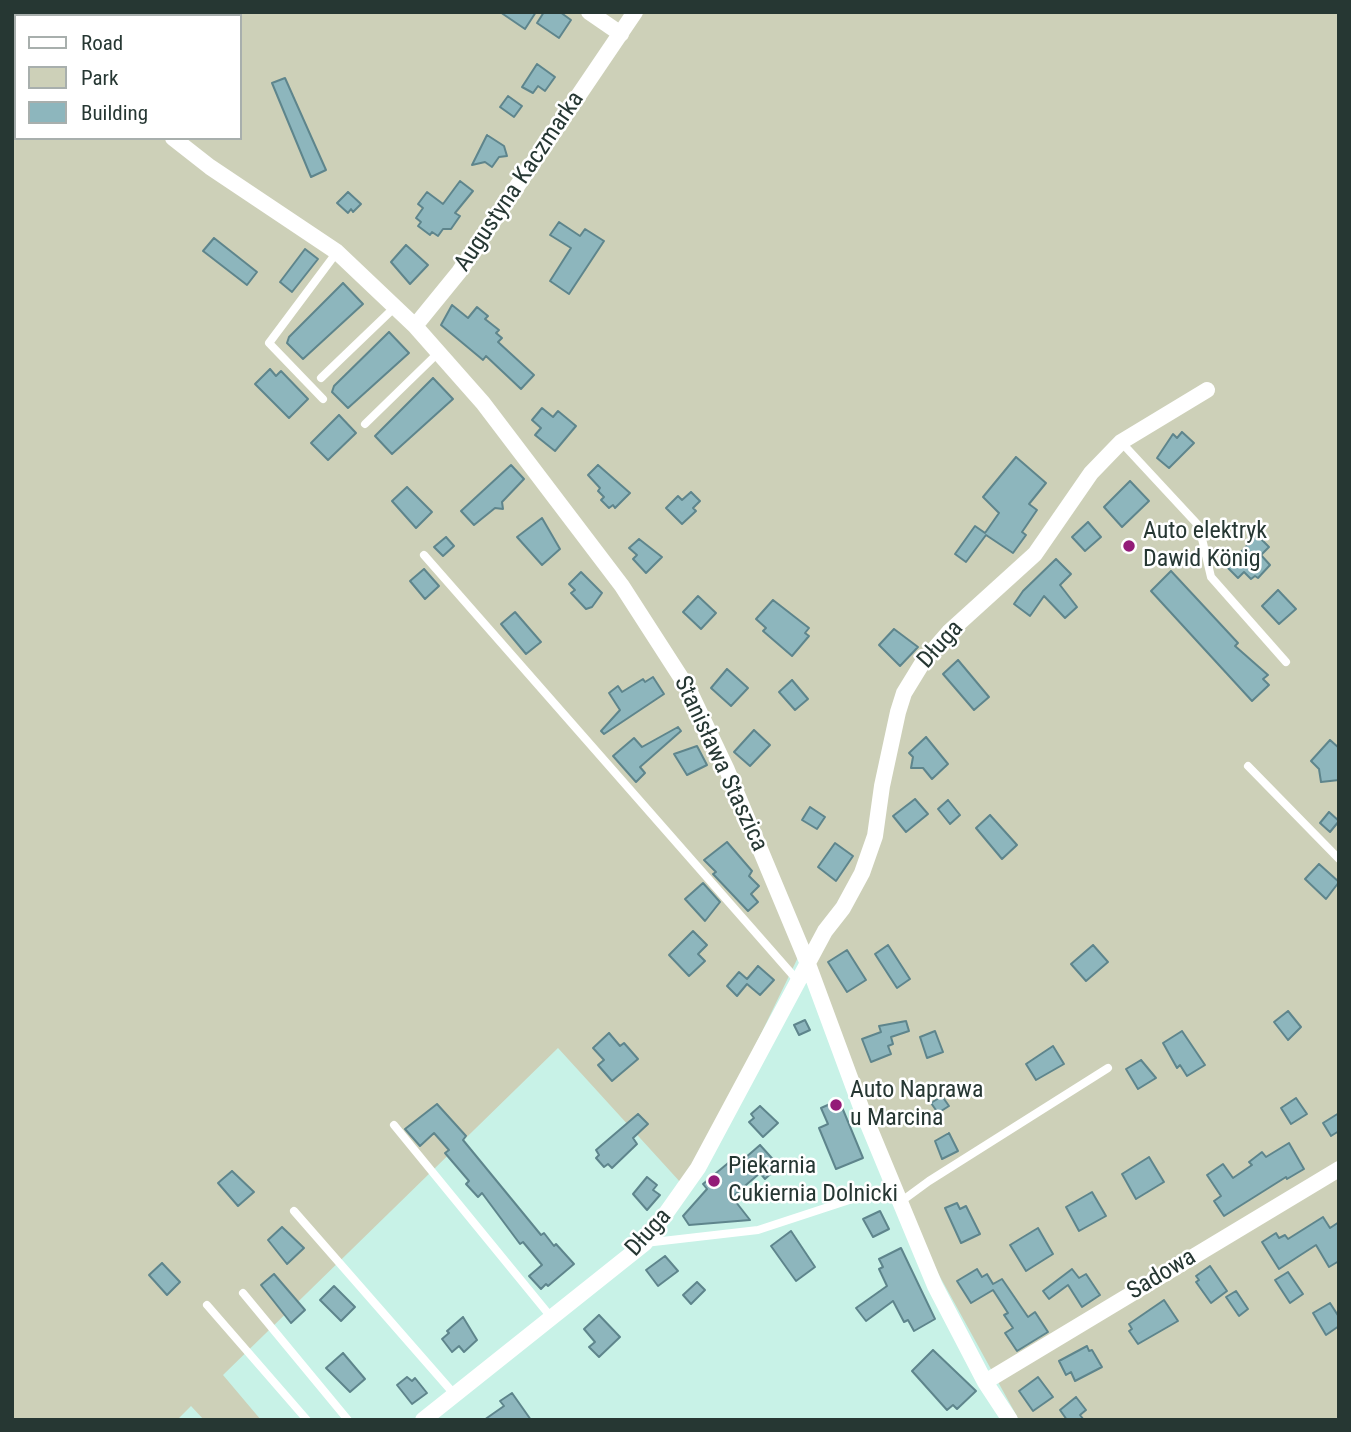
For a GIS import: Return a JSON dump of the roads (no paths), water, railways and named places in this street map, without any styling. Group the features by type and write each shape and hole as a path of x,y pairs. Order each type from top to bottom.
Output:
{"street":[{"path":"589,12 621,34"},
{"name":"Augustyna Kaczmarka","path":"415,326 459,272 635,12"},
{"name":"Stanisława Staszica","path":"176,140 210,167 337,252 395,306 483,403 622,586 689,690 727,771 808,964 892,1186 935,1286 985,1382 1010,1420"},
{"name":"Długa","path":"423,1420 645,1243 698,1168 825,931 856,886 875,836 882,786 898,712 913,677 936,645 1035,554 1091,473 1121,442 1207,390"},
{"name":"Sadowa","path":"985,1382 1339,1169"}],"lane":[{"path":"323,398 269,343 337,252"},
{"path":"321,378 395,306"},
{"path":"365,424 439,352"},
{"path":"1121,442 1199,526 1211,577 1286,662"},
{"path":"424,555 798,981"},
{"path":"1248,766 1339,859"},
{"path":"900,1203 929,1181 1108,1068"},
{"path":"394,1125 551,1317"},
{"path":"645,1243 758,1230 892,1186"},
{"path":"294,1211 454,1395"},
{"path":"243,1293 348,1420"},
{"path":"207,1305 307,1420"}],"place":[{"name":"Auto elektryk Dawid König","path":"1129,546"},
{"name":"Auto Naprawa u Marcina","path":"836,1105"},
{"name":"Piekarnia Cukiernia Dolnicki","path":"714,1181"}]}
